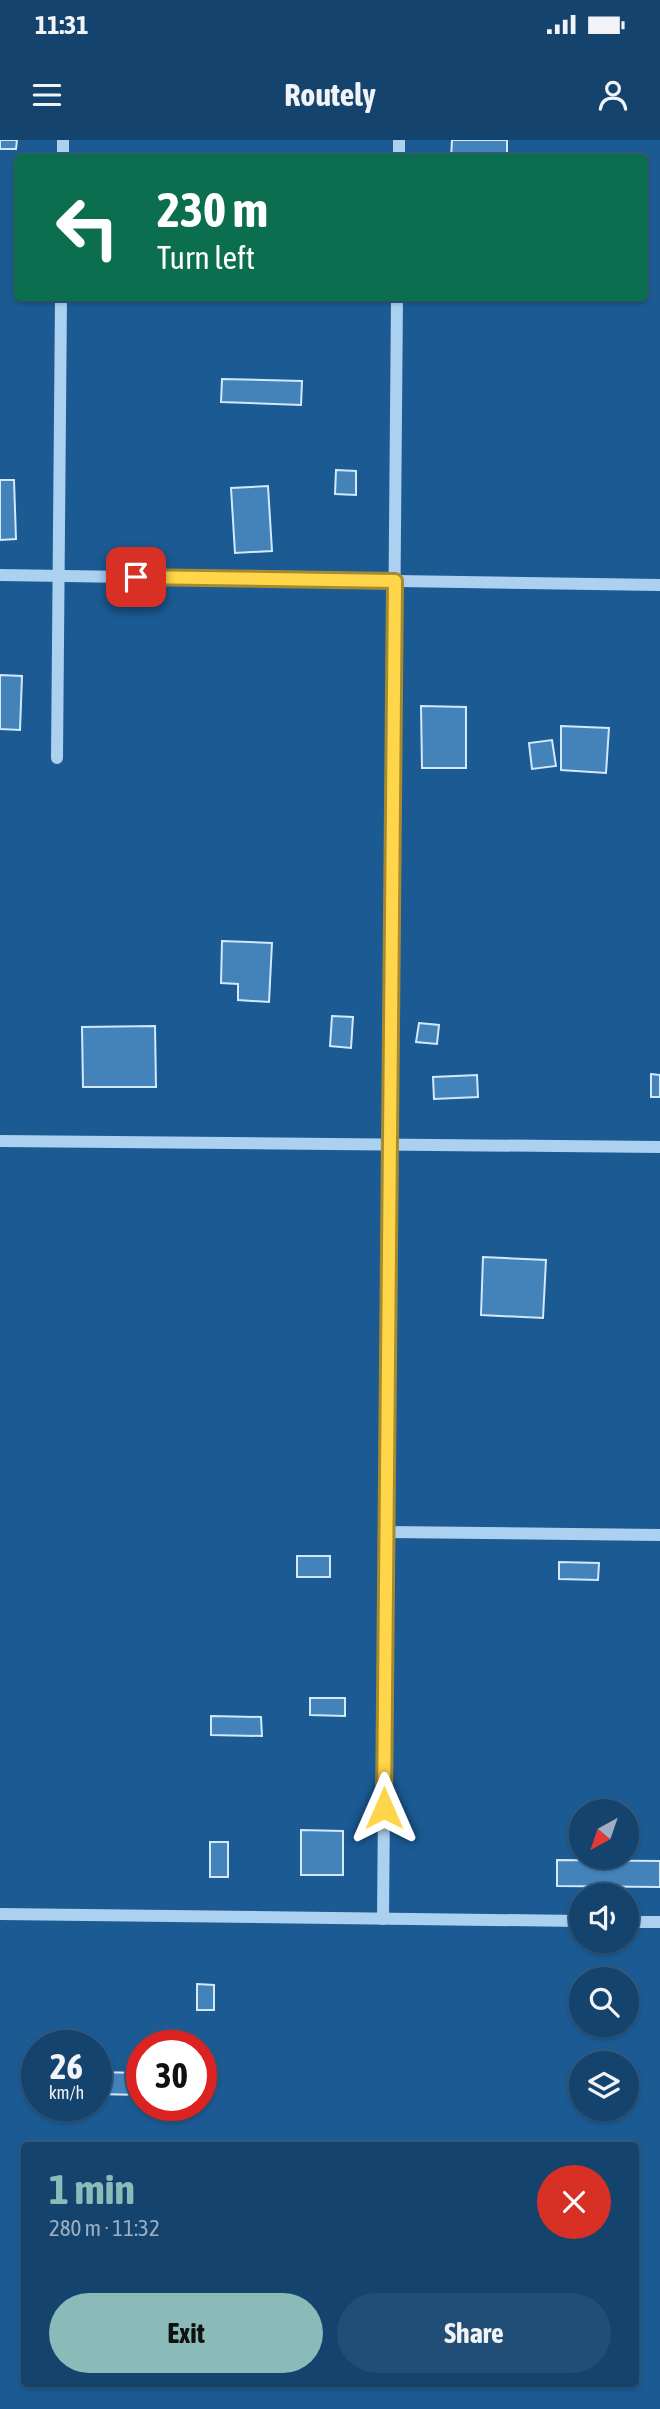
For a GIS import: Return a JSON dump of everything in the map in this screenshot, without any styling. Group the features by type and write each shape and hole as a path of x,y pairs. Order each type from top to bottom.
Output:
{"street":[{"path":"57,758 61,301"},
{"path":"383,1919 397,301"},
{"path":"0,575 660,585"},
{"path":"0,1141 660,1147"},
{"path":"386,1532 660,1535"},
{"path":"0,1914 569,1921"},
{"path":"639,1922 660,1922"}],"building":[{"path":"0,140 17,140 16,149 0,149"},
{"path":"452,140 507,140 507,154 451,154"},
{"path":"222,379 302,381 301,405 221,402"},
{"path":"336,470 356,471 356,495 335,494"},
{"path":"0,480 14,480 16,539 0,540"},
{"path":"268,486 272,551 235,553 231,488"},
{"path":"0,675 22,676 20,730 0,729"},
{"path":"421,706 466,707 466,768 422,768"},
{"path":"561,726 609,728 606,773 561,770"},
{"path":"552,740 556,766 532,769 529,743"},
{"path":"222,941 272,943 269,1002 238,1000 238,984 221,983"},
{"path":"332,1016 353,1017 351,1048 330,1046"},
{"path":"419,1023 439,1025 437,1044 416,1042"},
{"path":"155,1026 156,1087 83,1087 82,1027"},
{"path":"651,1074 660,1075 660,1097 651,1097"},
{"path":"477,1075 478,1097 434,1099 433,1077"},
{"path":"483,1257 546,1260 543,1318 481,1315"},
{"path":"297,1556 330,1556 330,1577 297,1577"},
{"path":"559,1562 599,1563 598,1580 559,1579"},
{"path":"310,1698 345,1698 345,1716 310,1715"},
{"path":"211,1716 261,1717 262,1736 211,1735"},
{"path":"301,1830 343,1831 343,1875 301,1875"},
{"path":"210,1842 228,1842 228,1877 210,1877"},
{"path":"557,1860 569,1860 569,1869 639,1869 639,1861 660,1861 660,1887 639,1887 639,1883 569,1883 569,1886 557,1886"},
{"path":"197,1984 214,1985 214,2010 197,2010"},
{"path":"112,2072 126,2073 126,2095 112,2094"}],"route":[{"path":"136,577 395,581 384,1808"}]}
